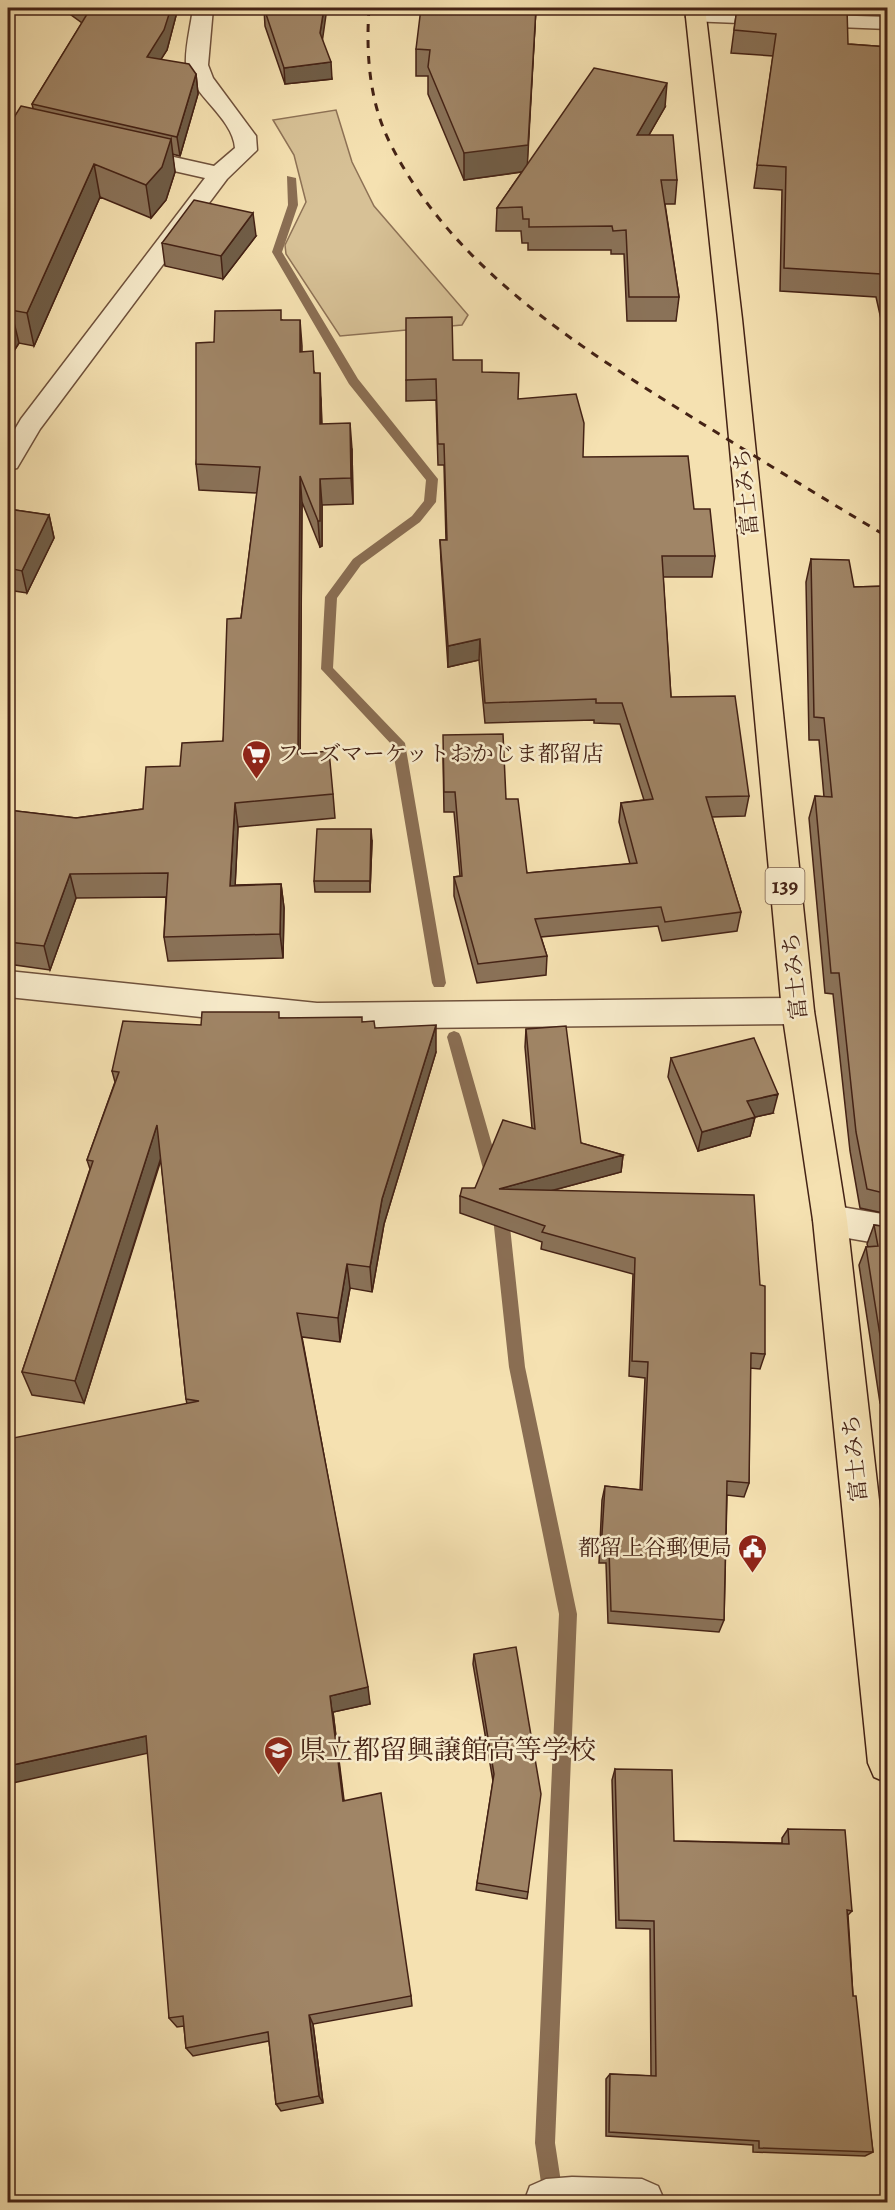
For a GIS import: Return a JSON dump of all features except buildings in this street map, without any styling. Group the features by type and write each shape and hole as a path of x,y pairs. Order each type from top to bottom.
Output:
{"highway":[{"name":"富士みち","path":"695,12 731,330 798,1011 830,1221 888,1763"}],"street":[{"path":"8,462 30,425 219,174 246,150 245,136 202,79 197,64 203,8"},
{"path":"695,12 888,23"},
{"path":"108,149 219,174"},
{"path":"8,984 317,1016 798,1011"},
{"path":"830,1221 888,1230"},
{"path":"559,2201 642,2202"}],"shaded area":[{"path":"336,110 352,162 374,206 468,315 462,325 340,336 286,254 285,245 306,202 294,155 273,120"}],"waterway":[{"path":"291,178 293,205 277,252 353,381 432,479 430,502 416,519 357,562 331,597 327,669 398,743 439,983"},
{"path":"454,1037 493,1176"},
{"path":"500,1208 517,1367 568,1614 545,2143 554,2202"}],"railway":[{"path":"369,8 370,76 377,109 389,141 416,187 447,228 484,267 523,302 609,364 888,537"}],"place":[{"name":"フーズマーケットおかじま都留店","path":"256,780"},
{"name":"都留上谷郵便局","path":"753,1574"},
{"name":"県立都留興譲館高等学校","path":"278,1776"}]}
